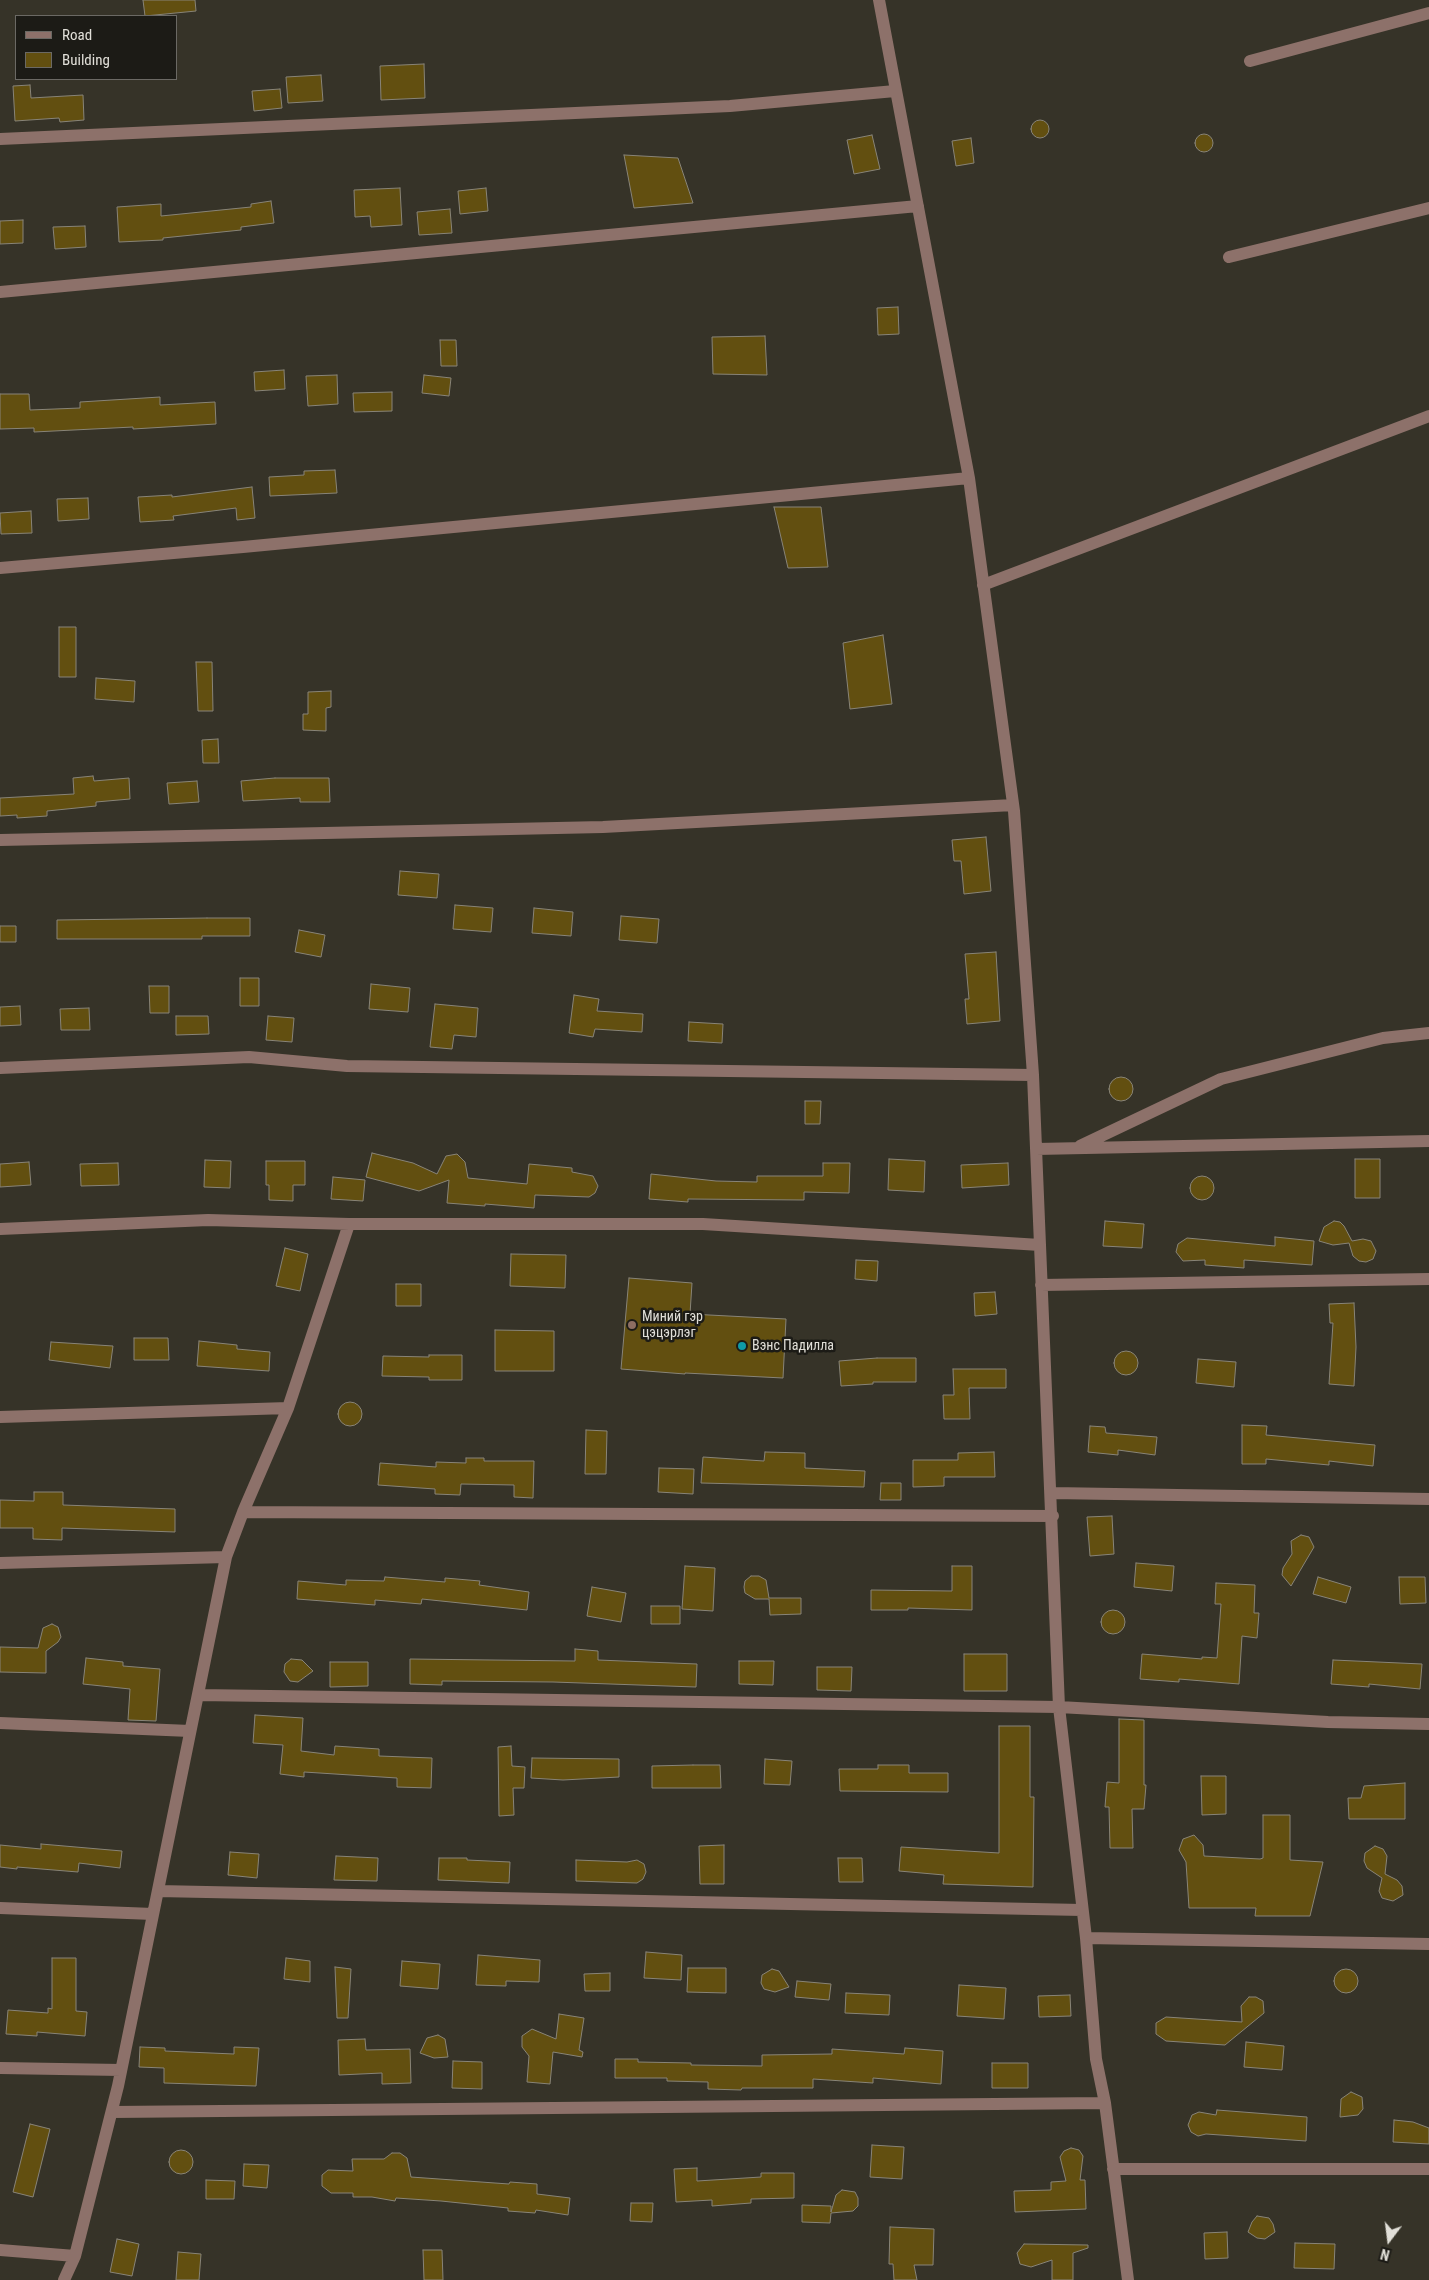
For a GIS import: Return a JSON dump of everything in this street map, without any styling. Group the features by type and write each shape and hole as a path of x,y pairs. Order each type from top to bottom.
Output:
{"street":[{"path":"879,0 969,478 1013,805 1033,1075 1041,1285 1053,1516 1059,1707 1086,1938 1096,2059 1105,2103 1128,2280"},
{"path":"1250,61 1429,13"},
{"path":"0,139 730,106 895,91"},
{"path":"0,292 918,206"},
{"path":"1229,257 1429,208"},
{"path":"983,585 1429,416"},
{"path":"0,568 969,478"},
{"path":"0,840 603,827 1013,805"},
{"path":"1075,1148 1221,1078 1384,1038 1429,1033"},
{"path":"0,1068 249,1057 347,1066 1033,1075"},
{"path":"1036,1149 1429,1141"},
{"path":"0,1229 208,1220 349,1224 703,1224 1040,1245"},
{"path":"64,2280 75,2256 112,2112 226,1558 243,1512 288,1408 349,1224"},
{"path":"1041,1285 1429,1278"},
{"path":"0,1417 288,1408"},
{"path":"1052,1493 1429,1499"},
{"path":"243,1512 1053,1516"},
{"path":"0,1563 226,1558"},
{"path":"198,1695 1059,1707 1328,1722 1429,1724"},
{"path":"0,1724 190,1731"},
{"path":"158,1891 1082,1910"},
{"path":"0,1908 153,1914"},
{"path":"1086,1938 1429,1944"},
{"path":"0,2068 121,2070"},
{"path":"112,2112 1105,2103"},
{"path":"1113,2168 1429,2170"},
{"path":"0,2250 75,2256"}],"building":[{"path":"143,0 195,0 196,11 145,15"},
{"path":"424,64 425,98 381,100 380,66"},
{"path":"321,75 323,101 288,103 286,77"},
{"path":"30,85 31,98 83,95 84,120 60,122 59,118 15,121 13,86"},
{"path":"280,89 282,108 254,111 252,91"},
{"path":"1040,120 1046,123 1049,129 1046,135 1040,138 1034,135 1031,129 1034,123"},
{"path":"1204,134 1210,137 1213,143 1210,149 1204,152 1198,149 1195,143 1198,137"},
{"path":"872,135 880,169 854,174 847,140"},
{"path":"971,138 974,163 956,166 952,141"},
{"path":"624,155 678,158 693,203 634,208"},
{"path":"400,188 402,225 371,227 370,216 355,217 354,190"},
{"path":"486,188 488,211 460,214 458,191"},
{"path":"271,201 274,223 241,227 241,230 163,238 163,240 119,242 117,207 161,204 161,216 251,207 251,204"},
{"path":"450,209 452,233 419,235 417,212"},
{"path":"23,220 23,243 0,244 0,221"},
{"path":"85,226 86,247 55,249 53,227"},
{"path":"898,307 899,334 878,335 877,308"},
{"path":"765,336 767,375 713,374 712,337"},
{"path":"440,340 456,340 457,366 441,366"},
{"path":"284,370 285,389 255,391 254,372"},
{"path":"337,375 338,404 308,406 306,376"},
{"path":"424,375 451,378 449,396 422,393"},
{"path":"392,392 392,411 354,412 353,393"},
{"path":"0,394 29,394 30,410 80,408 80,402 160,397 160,405 215,402 216,424 34,432 34,428 0,429"},
{"path":"335,470 337,493 270,496 269,477 304,475 304,471"},
{"path":"252,487 255,518 237,520 236,508 173,516 174,520 140,522 138,497 172,495 172,497"},
{"path":"88,498 89,519 58,521 57,499"},
{"path":"774,507 821,507 828,567 788,568"},
{"path":"31,511 32,533 1,534 0,513"},
{"path":"59,627 76,627 76,677 59,677"},
{"path":"883,635 892,704 850,709 843,643"},
{"path":"196,662 212,662 213,711 198,711"},
{"path":"96,678 135,681 134,702 95,699"},
{"path":"331,691 331,707 326,708 326,731 303,730 303,714 308,714 308,692"},
{"path":"218,739 219,763 203,763 202,740"},
{"path":"93,776 94,781 129,778 130,799 96,802 96,806 47,811 47,816 17,818 17,815 0,816 0,798 74,794 73,778"},
{"path":"275,778 329,778 330,802 300,802 300,798 243,801 241,781"},
{"path":"197,781 199,802 169,804 167,783"},
{"path":"986,837 991,891 964,894 961,861 954,861 952,840"},
{"path":"400,871 439,874 437,898 398,895"},
{"path":"455,905 493,908 491,932 453,929"},
{"path":"534,908 573,912 571,936 532,933"},
{"path":"621,916 659,919 657,943 619,940"},
{"path":"250,918 250,936 202,936 202,939 57,939 57,920"},
{"path":"0,926 16,926 16,942 0,942"},
{"path":"299,930 325,935 321,957 295,952"},
{"path":"996,952 1000,1021 967,1024 965,999 969,999 965,954"},
{"path":"240,978 259,978 259,1006 240,1006"},
{"path":"371,984 410,988 408,1012 369,1009"},
{"path":"149,986 169,986 169,1013 150,1013"},
{"path":"574,995 599,999 597,1011 643,1014 642,1032 595,1029 593,1037 569,1033"},
{"path":"435,1004 478,1008 476,1037 454,1035 452,1049 430,1047"},
{"path":"20,1006 21,1025 0,1026 0,1007"},
{"path":"89,1008 90,1030 61,1030 60,1009"},
{"path":"176,1016 208,1016 209,1034 176,1035"},
{"path":"268,1016 294,1018 292,1042 266,1040"},
{"path":"689,1022 723,1024 722,1043 688,1041"},
{"path":"1121,1077 1126,1078 1132,1084 1132,1094 1126,1100 1121,1101 1116,1100 1110,1094 1109,1089 1110,1084 1116,1078"},
{"path":"805,1101 821,1101 820,1124 805,1124"},
{"path":"372,1153 413,1163 437,1174 446,1156 457,1154 465,1162 468,1178 527,1184 529,1164 572,1168 572,1172 593,1176 598,1186 595,1193 589,1197 535,1195 534,1208 447,1203 449,1180 419,1191 366,1177"},
{"path":"889,1159 925,1161 924,1192 888,1190"},
{"path":"1355,1159 1380,1159 1380,1198 1355,1198"},
{"path":"205,1160 231,1161 230,1188 204,1187"},
{"path":"266,1161 305,1161 305,1185 293,1185 293,1201 269,1200 269,1185 266,1185"},
{"path":"29,1162 31,1185 0,1187 0,1164"},
{"path":"118,1163 119,1185 81,1186 80,1164"},
{"path":"823,1163 850,1163 849,1193 804,1192 804,1200 688,1199 688,1202 649,1199 651,1174 716,1181 757,1182 757,1176 823,1176"},
{"path":"1008,1163 1009,1185 962,1188 961,1165"},
{"path":"1202,1176 1207,1177 1213,1183 1213,1193 1207,1199 1202,1200 1197,1199 1191,1193 1190,1188 1191,1183 1197,1177"},
{"path":"333,1177 365,1180 363,1201 331,1199"},
{"path":"1105,1221 1144,1224 1142,1248 1103,1246"},
{"path":"1334,1221 1340,1222 1344,1226 1352,1241 1363,1239 1371,1241 1376,1251 1373,1259 1366,1262 1359,1261 1353,1256 1349,1243 1333,1245 1319,1241 1324,1227"},
{"path":"1275,1237 1314,1241 1312,1265 1244,1260 1244,1268 1205,1265 1205,1260 1183,1261 1176,1252 1178,1244 1187,1238 1275,1246"},
{"path":"285,1248 308,1254 300,1291 276,1286"},
{"path":"511,1254 566,1255 565,1288 510,1286"},
{"path":"856,1260 878,1261 877,1281 855,1279"},
{"path":"629,1278 692,1283 690,1314 786,1319 783,1378 621,1369"},
{"path":"396,1284 421,1284 421,1306 396,1306"},
{"path":"995,1292 997,1314 975,1316 974,1293"},
{"path":"1354,1303 1356,1347 1354,1386 1329,1384 1333,1323 1330,1323 1329,1304"},
{"path":"495,1330 554,1331 554,1371 495,1371"},
{"path":"134,1338 168,1338 169,1360 134,1360"},
{"path":"199,1341 237,1345 237,1349 270,1352 269,1371 197,1366"},
{"path":"51,1342 113,1346 110,1368 49,1360"},
{"path":"1126,1351 1131,1352 1137,1358 1137,1368 1131,1374 1126,1375 1121,1374 1115,1368 1114,1363 1115,1358 1121,1352"},
{"path":"429,1355 462,1355 462,1380 429,1380 429,1377 382,1376 383,1356 429,1357"},
{"path":"877,1358 916,1358 916,1382 873,1382 873,1384 841,1386 839,1361"},
{"path":"1198,1359 1236,1362 1234,1387 1196,1383"},
{"path":"953,1369 1006,1369 1006,1388 969,1388 970,1419 944,1419 943,1395 954,1395"},
{"path":"350,1402 355,1403 361,1409 361,1419 355,1425 350,1426 345,1425 339,1419 338,1414 339,1409 345,1403"},
{"path":"1242,1425 1267,1426 1266,1435 1375,1445 1373,1466 1329,1461 1329,1465 1266,1459 1266,1464 1242,1464"},
{"path":"1090,1426 1105,1427 1106,1433 1157,1437 1155,1455 1118,1450 1118,1455 1088,1452"},
{"path":"586,1430 607,1431 606,1474 585,1474"},
{"path":"765,1452 805,1453 805,1468 865,1471 864,1487 701,1483 703,1457 764,1461"},
{"path":"994,1452 995,1477 944,1477 944,1486 913,1487 913,1460 958,1460 958,1453"},
{"path":"466,1458 484,1458 484,1461 534,1461 533,1498 514,1497 514,1485 461,1484 460,1495 435,1494 435,1489 378,1485 380,1463 436,1467 436,1462 466,1463"},
{"path":"659,1468 694,1469 693,1494 658,1492"},
{"path":"881,1483 901,1483 901,1500 880,1500"},
{"path":"34,1492 63,1492 63,1505 175,1509 175,1532 62,1528 62,1540 33,1539 33,1528 0,1528 0,1500 34,1501"},
{"path":"1112,1516 1114,1554 1090,1556 1087,1517"},
{"path":"1301,1535 1309,1537 1314,1547 1291,1586 1282,1575 1283,1568 1292,1554 1291,1541"},
{"path":"1136,1563 1174,1566 1172,1591 1134,1587"},
{"path":"685,1566 715,1568 713,1611 682,1609"},
{"path":"952,1566 972,1566 972,1610 908,1608 908,1610 871,1610 871,1590 952,1591"},
{"path":"751,1576 759,1576 766,1580 769,1598 801,1598 801,1614 770,1615 769,1599 755,1599 745,1593 745,1581"},
{"path":"385,1577 445,1582 445,1578 480,1581 479,1585 529,1592 527,1610 422,1599 421,1604 375,1600 375,1605 297,1599 298,1581 346,1585 346,1580 384,1581"},
{"path":"1318,1577 1351,1587 1346,1603 1313,1594"},
{"path":"1399,1577 1425,1577 1426,1603 1400,1604"},
{"path":"1216,1583 1255,1585 1254,1613 1259,1613 1257,1638 1242,1636 1239,1684 1179,1679 1179,1682 1140,1679 1142,1654 1202,1659 1202,1657 1217,1658 1221,1604 1215,1604"},
{"path":"592,1587 626,1593 621,1622 587,1616"},
{"path":"651,1606 680,1606 680,1624 651,1624"},
{"path":"1113,1610 1118,1611 1124,1617 1124,1627 1118,1633 1113,1634 1108,1633 1102,1627 1101,1622 1102,1617 1108,1611"},
{"path":"52,1624 58,1627 61,1637 58,1642 46,1651 46,1673 0,1672 0,1647 38,1648 43,1628"},
{"path":"575,1649 598,1651 598,1660 697,1664 696,1687 553,1682 442,1681 442,1685 410,1684 410,1659 575,1661"},
{"path":"964,1654 1007,1654 1007,1691 964,1691"},
{"path":"86,1658 123,1662 123,1666 160,1669 156,1721 128,1720 130,1689 83,1684"},
{"path":"291,1659 302,1660 313,1671 298,1682 290,1681 284,1672 285,1664"},
{"path":"1333,1660 1422,1664 1420,1689 1369,1684 1369,1687 1331,1684"},
{"path":"739,1661 774,1661 773,1685 739,1684"},
{"path":"330,1662 368,1662 368,1686 330,1687"},
{"path":"817,1667 852,1667 851,1691 817,1690"},
{"path":"255,1715 303,1718 301,1751 334,1755 335,1746 379,1749 379,1756 432,1758 431,1788 397,1787 397,1778 304,1772 304,1777 280,1774 283,1745 253,1743"},
{"path":"1119,1719 1144,1720 1144,1785 1146,1785 1144,1809 1132,1809 1133,1848 1110,1848 1109,1807 1105,1807 1107,1782 1119,1783"},
{"path":"999,1726 1030,1726 1030,1797 1034,1797 1033,1887 943,1884 944,1875 899,1871 901,1847 999,1853"},
{"path":"511,1746 512,1766 525,1767 524,1788 513,1788 514,1815 499,1816 498,1747"},
{"path":"532,1758 619,1759 619,1777 563,1780 531,1778"},
{"path":"765,1759 792,1761 790,1785 764,1784"},
{"path":"720,1765 721,1788 652,1788 652,1766"},
{"path":"878,1765 909,1765 909,1773 948,1773 948,1792 840,1791 839,1769 878,1769"},
{"path":"1201,1776 1226,1776 1226,1814 1202,1815"},
{"path":"1405,1783 1405,1819 1349,1819 1348,1798 1361,1798 1364,1786"},
{"path":"1263,1815 1290,1815 1290,1860 1323,1862 1310,1916 1255,1916 1256,1908 1189,1908 1186,1862 1179,1850 1183,1839 1194,1835 1203,1845 1204,1856 1260,1859 1263,1858"},
{"path":"41,1844 122,1851 120,1868 79,1863 78,1872 0,1867 0,1845 41,1849"},
{"path":"724,1845 724,1884 700,1884 699,1846"},
{"path":"1375,1846 1383,1849 1387,1856 1385,1874 1397,1880 1402,1886 1403,1895 1393,1901 1382,1898 1379,1891 1382,1878 1367,1868 1364,1861 1365,1853"},
{"path":"230,1852 259,1854 257,1878 228,1875"},
{"path":"336,1856 378,1858 377,1881 334,1880"},
{"path":"439,1858 467,1858 467,1860 510,1862 509,1883 438,1880"},
{"path":"838,1858 862,1858 863,1882 839,1882"},
{"path":"576,1860 627,1862 637,1860 644,1864 646,1872 643,1879 637,1883 576,1881"},
{"path":"646,1952 682,1955 681,1980 644,1978"},
{"path":"478,1955 540,1960 539,1982 506,1981 506,1986 476,1985"},
{"path":"52,1958 76,1958 76,2011 87,2012 85,2036 37,2032 37,2036 6,2034 8,2010 48,2013 48,2008 52,2009"},
{"path":"286,1958 310,1961 310,1982 284,1979"},
{"path":"402,1961 440,1964 438,1989 400,1986"},
{"path":"335,1967 351,1969 348,2018 337,2018"},
{"path":"688,1968 726,1968 726,1993 687,1992"},
{"path":"772,1969 779,1971 789,1987 775,1992 764,1989 761,1983 762,1975"},
{"path":"1346,1969 1351,1970 1357,1976 1357,1986 1351,1992 1346,1993 1341,1992 1335,1986 1334,1981 1335,1976 1341,1970"},
{"path":"610,1973 610,1991 585,1991 584,1974"},
{"path":"797,1981 831,1984 829,2000 795,1997"},
{"path":"959,1985 1006,1988 1004,2019 957,2016"},
{"path":"846,1993 890,1995 889,2015 845,2013"},
{"path":"1070,1995 1071,2016 1039,2017 1038,1996"},
{"path":"1249,1997 1256,1997 1263,2001 1264,2013 1225,2045 1166,2041 1156,2034 1156,2023 1166,2017 1242,2022 1241,2006"},
{"path":"559,2014 584,2018 579,2050 583,2052 582,2057 553,2052 550,2084 527,2082 529,2056 522,2047 522,2036 532,2029 556,2039"},
{"path":"438,2035 445,2039 448,2057 434,2058 420,2053 427,2038"},
{"path":"365,2039 366,2050 410,2049 411,2083 382,2084 382,2073 339,2075 338,2040"},
{"path":"1246,2042 1284,2046 1282,2070 1244,2067"},
{"path":"140,2047 165,2048 165,2051 234,2054 234,2047 259,2048 256,2086 164,2083 164,2068 139,2067"},
{"path":"905,2048 943,2051 941,2084 873,2078 873,2083 813,2079 813,2088 742,2088 741,2090 708,2089 708,2082 667,2081 667,2078 615,2078 615,2059 638,2059 638,2062 691,2063 691,2065 762,2066 762,2055 832,2054 832,2049 904,2054"},
{"path":"453,2061 482,2062 482,2089 452,2088"},
{"path":"992,2063 1028,2063 1028,2088 992,2088"},
{"path":"1351,2092 1362,2097 1363,2109 1358,2115 1340,2117 1341,2099"},
{"path":"1217,2110 1307,2117 1306,2141 1206,2134 1198,2136 1191,2132 1188,2125 1192,2115 1199,2112 1216,2115"},
{"path":"1394,2120 1413,2122 1429,2128 1429,2144 1393,2142"},
{"path":"30,2124 50,2129 33,2197 13,2192"},
{"path":"872,2145 904,2147 902,2179 870,2177"},
{"path":"1071,2148 1079,2150 1083,2156 1080,2180 1085,2180 1086,2209 1015,2212 1014,2191 1051,2190 1051,2182 1066,2181 1060,2157 1064,2151"},
{"path":"181,2150 186,2151 192,2157 192,2167 186,2173 181,2174 176,2173 170,2167 169,2162 170,2157 176,2151"},
{"path":"392,2153 400,2153 407,2158 411,2177 509,2184 510,2182 537,2184 537,2194 570,2198 568,2215 536,2210 535,2213 508,2211 508,2208 441,2201 396,2198 395,2201 372,2197 353,2197 353,2193 331,2193 322,2186 322,2175 328,2170 353,2171 352,2159 384,2159"},
{"path":"244,2164 269,2165 267,2188 243,2186"},
{"path":"697,2168 697,2181 761,2177 761,2173 794,2173 794,2198 751,2199 751,2203 712,2206 712,2200 676,2202 674,2169"},
{"path":"206,2180 235,2181 234,2199 206,2199"},
{"path":"842,2190 855,2192 858,2198 858,2206 853,2211 831,2213 830,2223 802,2222 802,2205 831,2206 831,2212 836,2195"},
{"path":"631,2203 653,2203 652,2222 630,2221"},
{"path":"1257,2216 1269,2218 1273,2224 1275,2232 1265,2239 1257,2238 1248,2232"},
{"path":"890,2227 934,2229 933,2265 914,2265 917,2280 894,2280 893,2264 889,2264"},
{"path":"1227,2232 1228,2258 1205,2259 1204,2233"},
{"path":"117,2239 139,2244 132,2276 110,2272"},
{"path":"1295,2243 1335,2244 1334,2269 1294,2268"},
{"path":"1024,2244 1088,2245 1088,2248 1073,2253 1073,2280 1052,2280 1052,2260 1031,2267 1020,2264 1017,2253"},
{"path":"423,2250 442,2250 443,2280 424,2280"},
{"path":"178,2252 201,2254 199,2280 176,2280"}],"place":[{"name":"Миний гэр цэцэрлэг","path":"632,1325"},
{"name":"Вэнс Падилла","path":"742,1346"}]}
